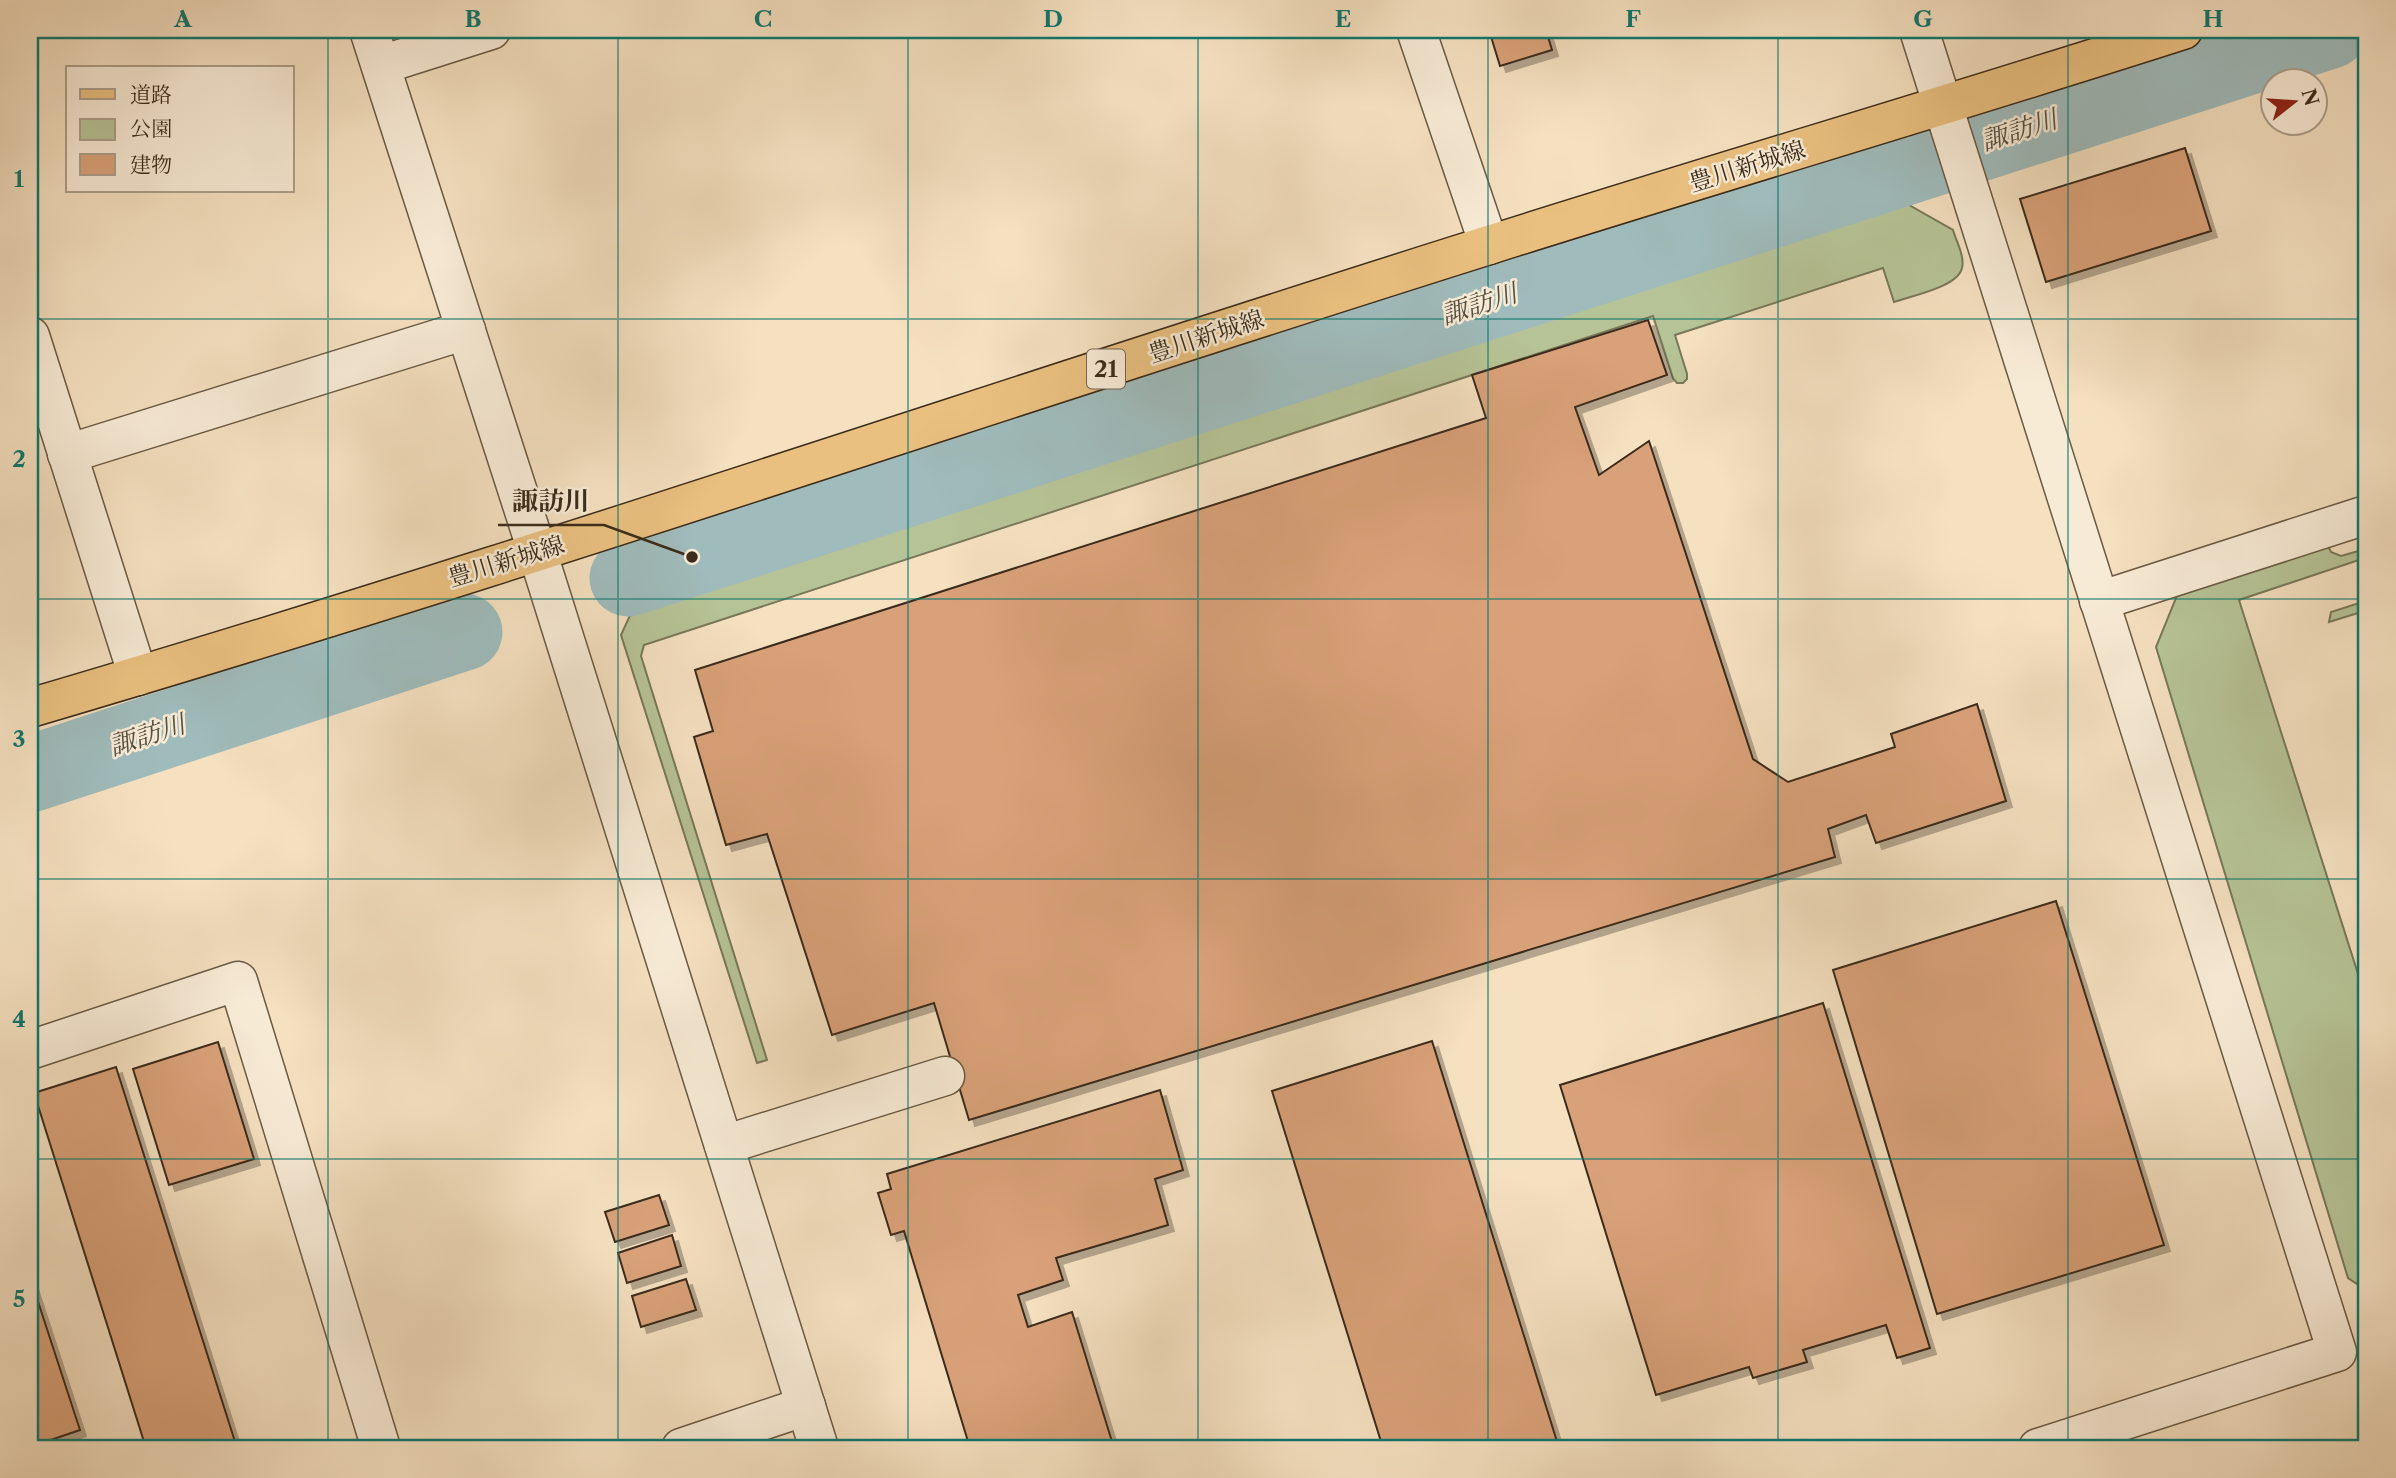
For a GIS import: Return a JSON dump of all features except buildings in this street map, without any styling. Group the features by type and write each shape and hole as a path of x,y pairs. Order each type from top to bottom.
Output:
{"main road":[{"name":"豊川新城線","path":"30,708 537,551 1489,245 1948,121 2183,30"}],"street":[{"path":"369,30 537,551 820,1448"},
{"path":"381,65 491,30"},
{"path":"1416,30 1489,245"},
{"path":"1919,30 2099,601 2352,1348 2038,1448"},
{"path":"68,454 466,330"},
{"path":"30,335 138,676"},
{"path":"2099,601 2366,515"},
{"path":"30,1050 238,981 380,1448"},
{"path":"724,1145 945,1076"},
{"path":"681,1448 806,1406"}],"green space":[{"path":"1879,188 1953,230 1963,263 1959,275 1943,286 1894,302 1883,268 1675,335 1687,374 1683,383 1677,383 1673,378 1653,316 644,645 641,656 767,1060 757,1063 621,635 642,589"},
{"path":"2328,546 2331,552 2341,556 2362,550 2366,555 2365,558 2239,600 2366,999 2366,1290 2348,1278 2156,647 2178,593"},
{"path":"2359,603 2366,607 2366,637 2358,613 2329,622 2331,612"}],"waterway":[{"name":"諏訪川","path":"628,578 2330,30"},
{"name":"諏訪川","path":"30,774 464,632"}],"place":[{"name":"諏訪川","path":"692,557"}]}
